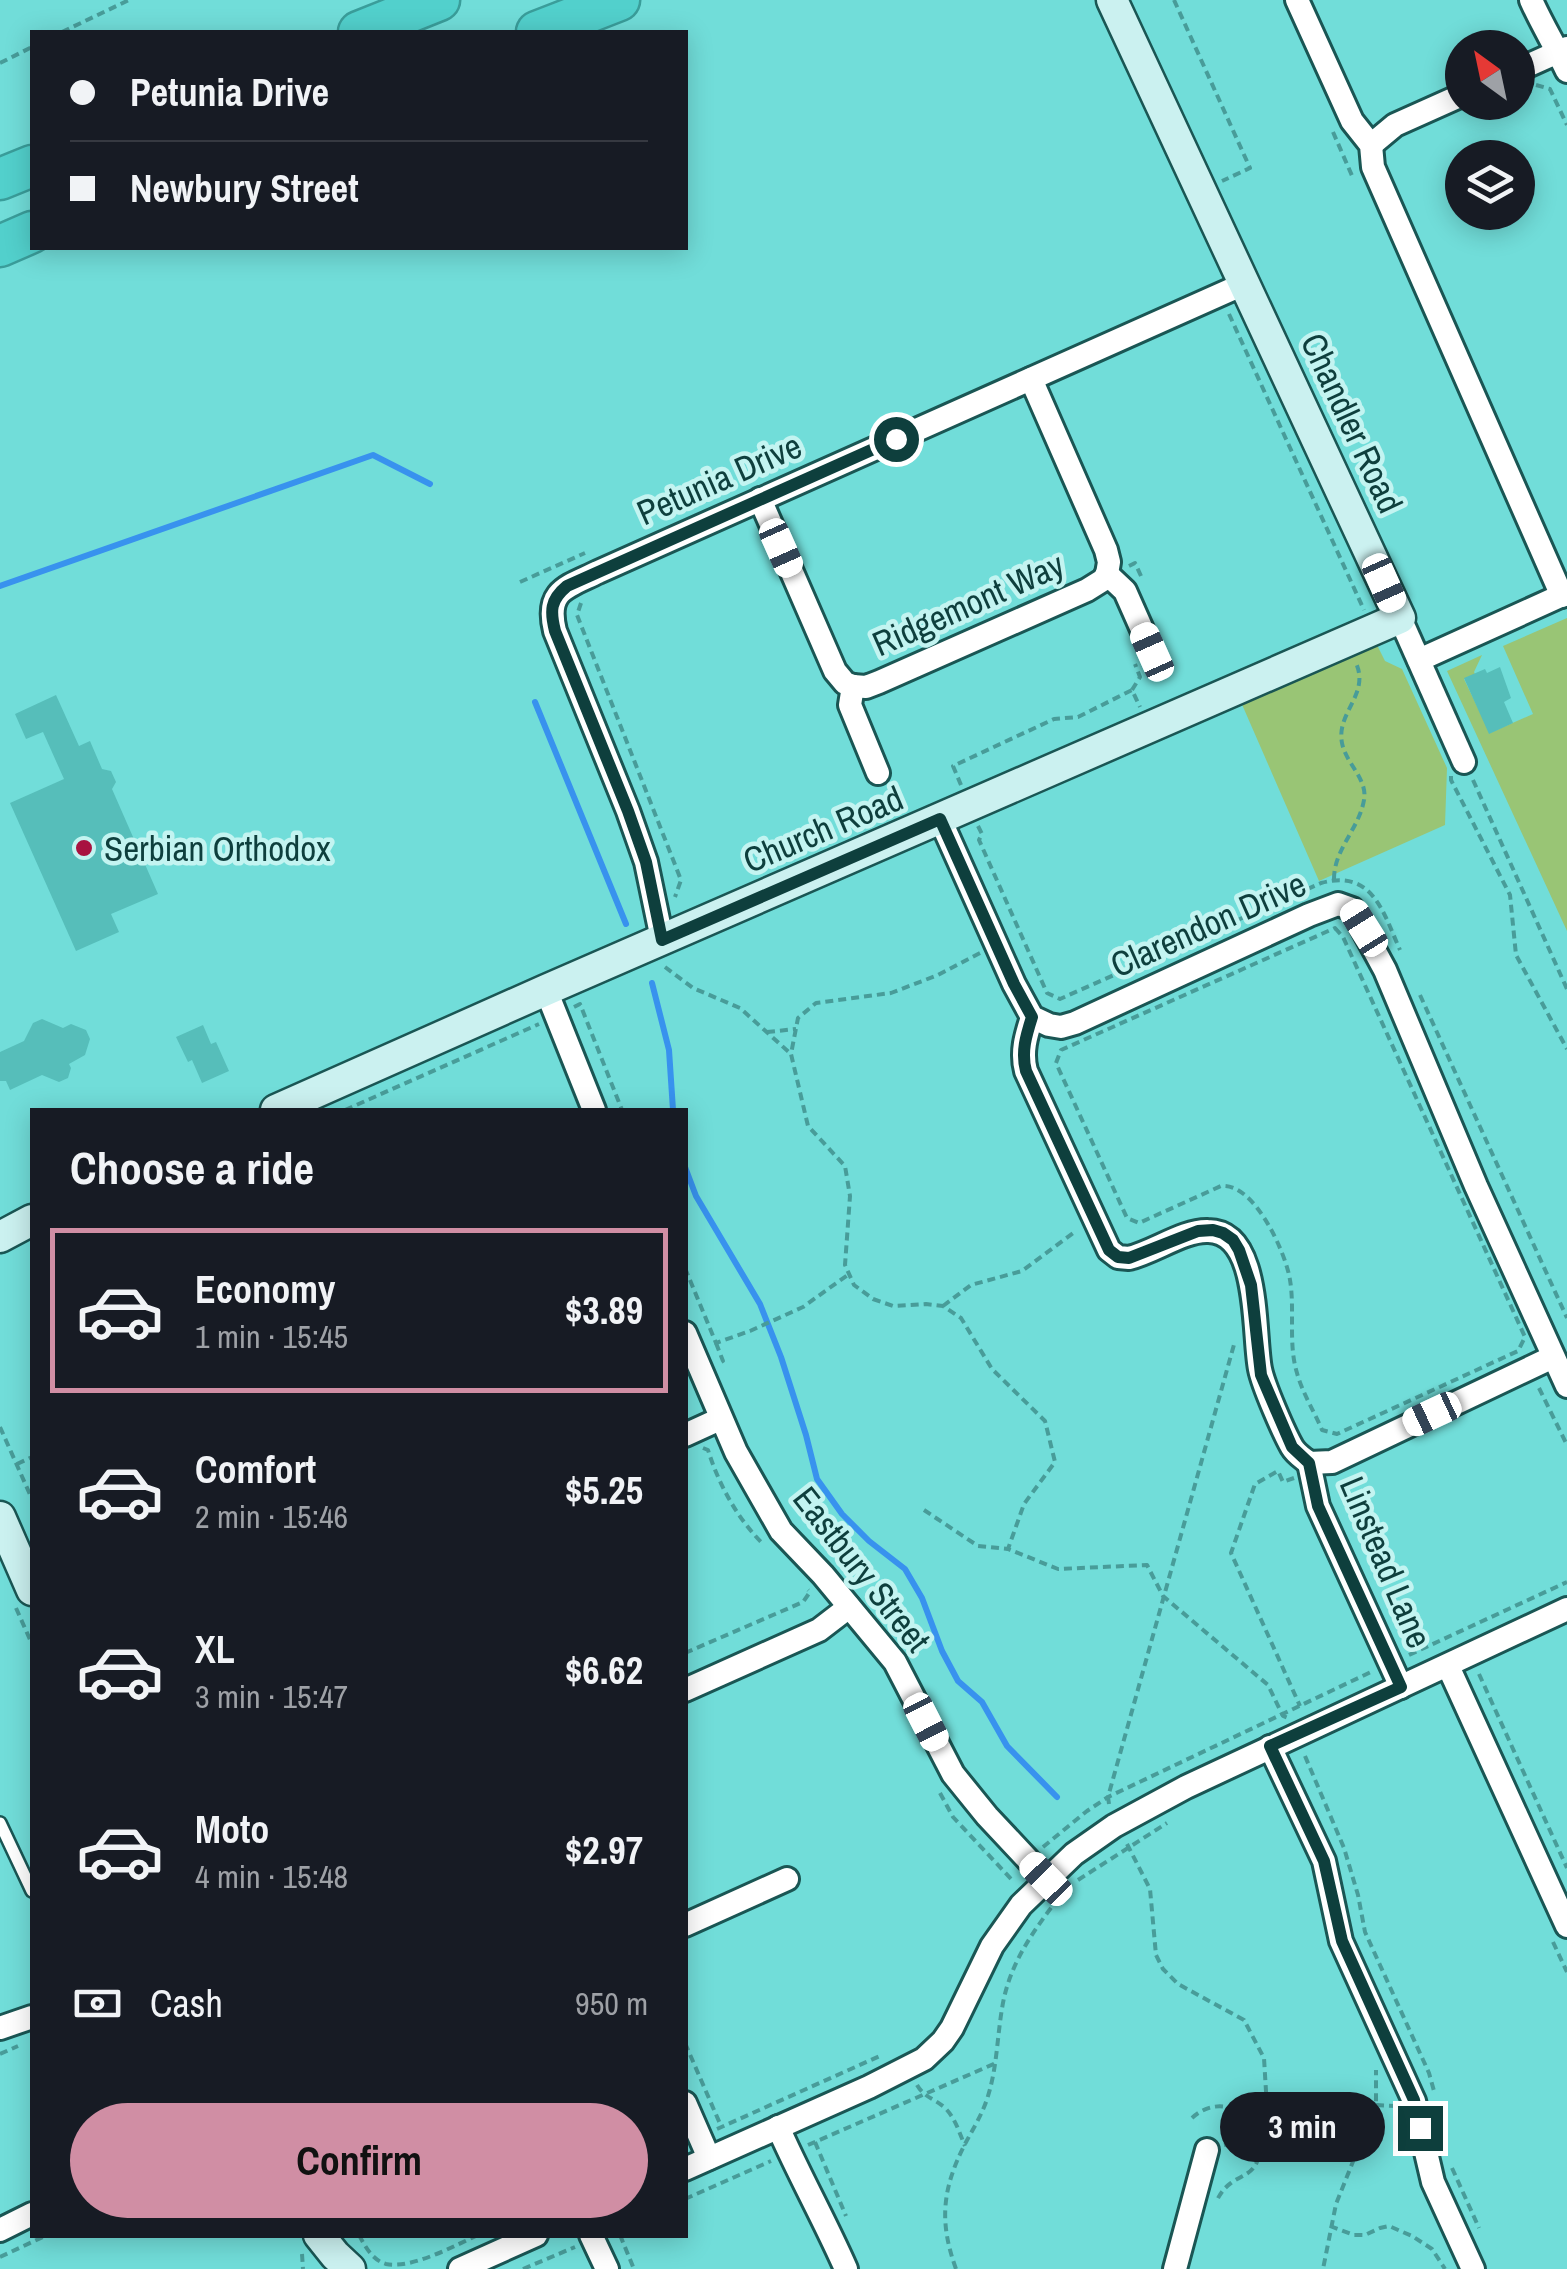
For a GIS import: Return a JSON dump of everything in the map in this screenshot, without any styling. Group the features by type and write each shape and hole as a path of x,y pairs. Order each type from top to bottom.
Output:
{"highway":[{"path":"364,30 439,0"},
{"path":"542,30 618,0"},
{"path":"0,179 30,167"},
{"path":"0,246 30,233"}],"main road":[{"name":"Chandler Road","path":"1112,0 1233,288 1387,624"},
{"name":"Church Road","path":"281,1108 551,1003 662,940 1387,624"},
{"path":"0,1237 30,1221"},
{"path":"0,1517 30,1585"},
{"path":"321,2248 350,2269"}],"street":[{"path":"1297,0 1352,121 1370,145 1373,167 1564,594 1419,660"},
{"path":"1531,0 1547,36 1564,57 1535,73"},
{"path":"1370,145 1395,125 1445,111"},
{"name":"Petunia Drive","path":"662,940 646,862 555,631 551,607 557,595 567,586 1233,288"},
{"path":"1031,379 1106,550 1107,574 1125,591 1152,652"},
{"path":"760,499 835,671 853,686 850,705 878,773"},
{"name":"Ridgemont Way","path":"853,686 879,682 1087,590 1107,574"},
{"name":"Chandler Road","path":"1387,624 1419,660 1458,766"},
{"path":"940,819 1032,1017 1024,1042 1026,1071 1109,1250 1118,1257 1129,1258 1198,1231 1213,1230 1233,1240 1251,1285 1261,1375 1292,1447 1309,1463 1332,1462 1554,1357"},
{"name":"Clarendon Drive","path":"1032,1017 1048,1025 1075,1024 1309,915 1338,904 1352,909 1385,970 1476,1186 1567,1386"},
{"path":"551,1003 593,1108"},
{"name":"Eastbury Street","path":"688,1341 720,1419 782,1531 895,1662 953,1774 1056,1890"},
{"path":"690,1439 720,1419"},
{"name":"Linstead Lane","path":"1309,1463 1318,1506 1401,1687"},
{"path":"688,1689 819,1630 850,1606"},
{"path":"688,2168 924,2059 952,2028 992,1946 1021,1905 1056,1890 1074,1854 1114,1826 1186,1786 1401,1687 1452,1675 1567,1609"},
{"path":"1452,1675 1567,1926"},
{"path":"1270,1746 1324,1861 1342,1941 1414,2100 1432,2182 1473,2269"},
{"path":"688,1924 787,1879"},
{"path":"0,2028 30,2018"},
{"path":"688,2110 709,2158"},
{"path":"778,2127 846,2269"},
{"path":"1176,2269 1207,2150"},
{"path":"0,2230 30,2215"},
{"path":"592,2238 607,2269"},
{"path":"460,2269 500,2242"}],"lane":[{"path":"0,1823 30,1887"}],"path":[{"path":"66,30 129,0"},
{"path":"1174,0 1250,168 1230,177"},
{"path":"0,63 30,48"},
{"path":"1535,83 1550,89 1567,126"},
{"path":"1233,288 1387,624"},
{"path":"582,601 577,614 681,880 653,958 693,988 740,1008 791,1054"},
{"path":"1334,879 1336,860 1364,799 1362,782 1344,751 1342,733 1360,682 1356,663"},
{"path":"1458,766 1567,989"},
{"path":"1458,766 1451,780 1510,895 1516,955 1567,1049"},
{"path":"970,806 982,834 979,840 1047,993 1060,999 1334,879 1359,884 1376,898 1403,957"},
{"path":"1334,928 1343,937 1524,1336 1518,1352 1337,1434 1322,1430 1296,1372 1290,1277 1266,1218 1246,1196 1228,1185 1138,1223 1127,1218 1056,1063 1061,1050 1334,928"},
{"path":"996,945 938,975 890,993 816,1003 798,1018 791,1054 808,1126 844,1166 850,1196 845,1265 854,1284 873,1299 894,1306 943,1306 960,1318 992,1369 1045,1421 1054,1462 1024,1504 1008,1548"},
{"path":"1419,993 1567,1318"},
{"path":"349,1108 551,1003 580,1004 621,1108"},
{"path":"767,1032 796,1029"},
{"path":"943,1306 971,1285 1022,1272 1094,1218"},
{"path":"688,1275 716,1342 802,1308 849,1274"},
{"path":"1207,2150 1245,2140 1267,2108 1264,2058 1244,2020 1178,1984 1163,1970 1156,1956 1150,1889 1114,1826 1108,1797 1235,1343"},
{"path":"1540,1387 1567,1445"},
{"path":"0,1427 30,1494"},
{"path":"690,1439 708,1450 714,1471 736,1511 770,1551"},
{"path":"17,1464 30,1458"},
{"path":"1309,1463 1296,1478 1283,1482 1278,1471 1255,1484 1231,1553 1311,1728"},
{"path":"924,1510 978,1546 1008,1548 1058,1569 1147,1565 1164,1596 1268,1684 1283,1716 1311,1728"},
{"path":"688,1652 803,1602 810,1592 797,1578"},
{"path":"1452,1675 1478,1674 1567,1868"},
{"path":"1305,1754 1344,1848 1364,1932 1434,2090"},
{"path":"956,2269 944,2228 944,2209 952,2175 987,2100 1010,1980 1029,1939 1056,1890 1178,1816"},
{"path":"0,2054 30,2040"},
{"path":"688,2050 722,2126"},
{"path":"688,2198 996,2063"},
{"path":"908,2069 923,2095 944,2108 955,2122 964,2146"},
{"path":"1267,2108 1295,2113 1325,2103 1369,2118"},
{"path":"1192,2118 1202,2109 1222,2106 1246,2115 1257,2132 1259,2152 1255,2166 1225,2187 1213,2211"},
{"path":"1323,2269 1330,2226 1359,2136 1346,2113"},
{"path":"815,2142 845,2214"},
{"path":"1449,2154 1482,2236"},
{"path":"1330,2226 1354,2235 1389,2226 1432,2248 1445,2269"},
{"path":"0,2257 41,2238"},
{"path":"360,2238 367,2251 384,2264 410,2265 471,2238"},
{"path":"523,2269 590,2238"},
{"path":"621,2238 634,2269"}],"green space":[{"path":"1567,618 1567,931 1447,671 1482,655 1475,674 1464,679 1490,733 1533,714 1503,646"},
{"path":"1372,635 1385,661 1402,669 1447,768 1445,825 1319,881 1237,693"}],"building":[{"path":"1500,667 1511,698 1504,702 1513,723 1489,734 1464,678"},
{"name":"Serbian Orthodox","path":"56,695 79,746 90,741 102,769 111,771 116,782 112,789 158,894 111,914 119,932 76,951 10,803 64,779 43,732 26,739 15,714"},
{"path":"42,1019 63,1028 71,1024 86,1030 90,1039 85,1055 69,1064 68,1078 59,1082 42,1075 10,1090 6,1081 0,1081 0,1052 24,1041 33,1023"},
{"path":"203,1025 229,1071 202,1083 176,1037"}],"waterway":[{"path":"0,586 373,455 430,484"},
{"path":"535,702 626,924"},
{"path":"652,983 669,1050 673,1108"},
{"path":"688,1175 696,1196 760,1304 781,1357 817,1479 842,1514 905,1569 958,1681 982,1702 1007,1746 1057,1797"}],"place":[{"name":"Serbian Orthodox","path":"84,848"}],"route":[{"path":"896,439 567,586 551,607 555,631 646,862 662,940 940,819 1032,1017 1024,1042 1026,1071 1109,1250 1118,1257 1141,1256 1198,1231 1213,1230 1233,1240 1239,1250 1251,1285 1261,1375 1292,1447 1309,1463 1318,1506 1401,1687 1270,1746 1324,1861 1342,1941 1414,2100 1420,2128"}]}
